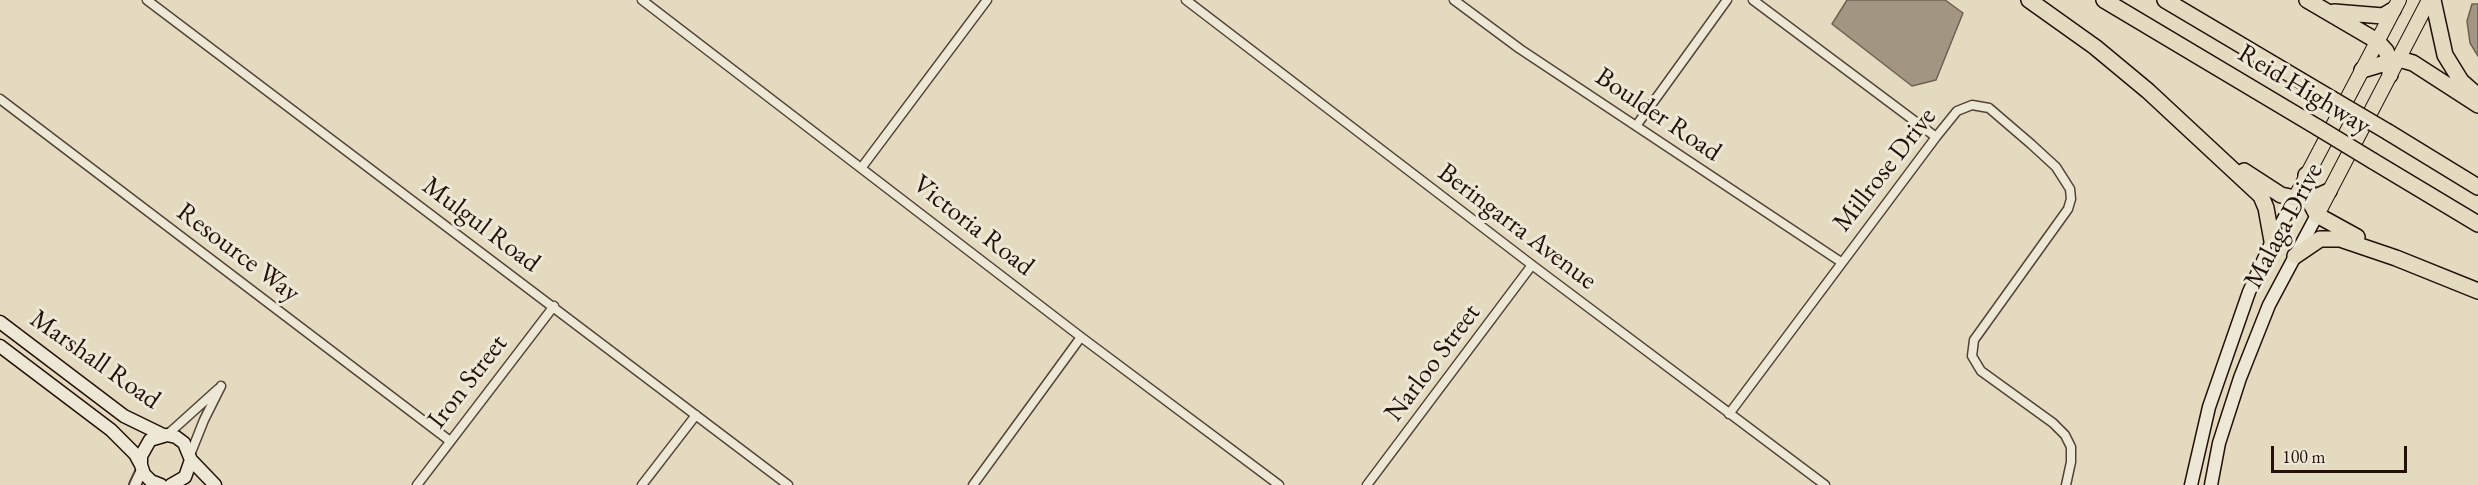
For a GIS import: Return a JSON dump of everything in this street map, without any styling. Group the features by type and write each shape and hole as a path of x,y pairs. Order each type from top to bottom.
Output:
{"highway":[{"path":"2029,0 2095,48 2214,151 2261,196 2266,208 2272,241"},
{"name":"Reid Highway","path":"2104,0 2478,224"},
{"name":"Reid Highway","path":"2165,0 2478,187"},
{"path":"2307,0 2377,41 2386,51 2393,65"},
{"path":"2431,0 2445,55 2461,81 2478,96"},
{"path":"2328,11 2383,16 2396,5"},
{"path":"2362,70 2413,63 2478,105"},
{"path":"2214,151 2281,195 2302,199 2329,191"},
{"path":"2302,199 2306,175"},
{"path":"2302,199 2317,215 2396,258"},
{"path":"2295,256 2320,239 2327,237 2358,244 2478,291"}],"main road":[{"name":"Malaga Drive","path":"2211,485 2219,443 2236,387 2269,305 2393,65 2431,0"},
{"name":"Malaga Drive","path":"2306,175 2396,5"},
{"name":"Malaga Drive","path":"2191,485 2200,438 2249,292 2272,241 2302,199"},
{"name":"Marshall Road","path":"0,322 124,416 165,435 176,437 184,443 191,458"},
{"name":"Marshall Road","path":"0,346 111,430 135,454 151,481 161,485"},
{"path":"142,468 142,452 147,444 154,438 165,435"},
{"path":"171,485 185,477 191,458"},
{"path":"191,458 215,485"}],"street":[{"name":"Mulgul Road","path":"147,0 788,485"},
{"name":"Victoria Road","path":"642,0 1081,337 1280,485"},
{"path":"862,167 987,0"},
{"name":"Beringarra Avenue","path":"1186,0 1532,265 1825,485"},
{"name":"Boulder Road","path":"1454,0 1520,49 1841,262"},
{"path":"1636,126 1727,0"},
{"path":"1753,0 1936,137"},
{"name":"Resource Way","path":"0,99 450,441"},
{"name":"Millrose Drive","path":"1729,414 1841,262 1957,111 1972,105 1989,108 2056,167 2070,189 2071,199 2068,209 1974,340 1972,356 1981,370 2053,423 2065,435 2071,447 2071,462 2066,485"},
{"name":"Narloo Street","path":"1367,485 1532,265"},
{"name":"Iron Street","path":"417,485 554,306"},
{"path":"973,485 1081,337"},
{"path":"165,435 221,386 204,420 191,458"},
{"path":"642,485 696,415"},
{"path":"135,485 142,468"}],"shaded area":[{"path":"1847,0 1945,0 1963,13 1936,80 1912,86 1832,24"},
{"path":"2472,4 2478,4 2478,56 2470,43 2467,21"}]}
